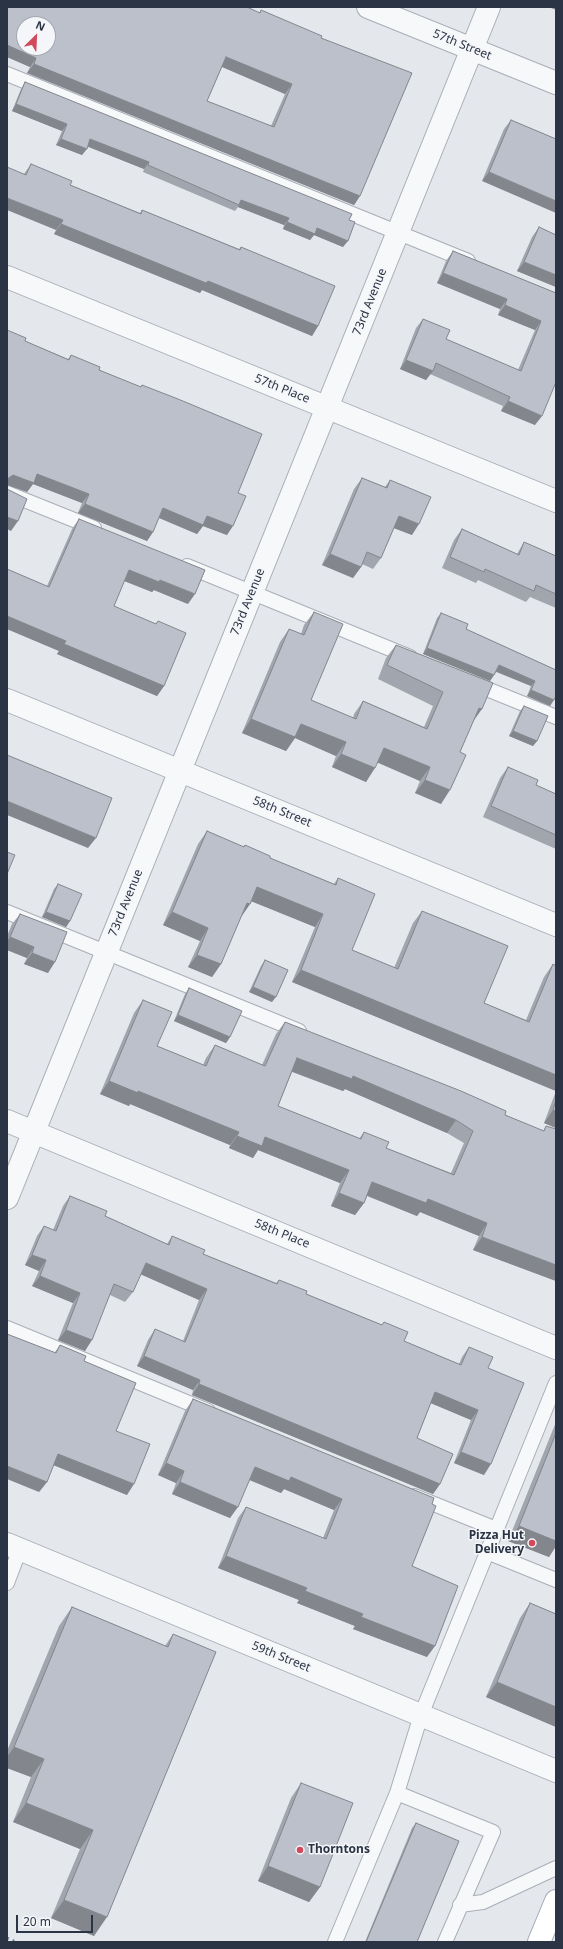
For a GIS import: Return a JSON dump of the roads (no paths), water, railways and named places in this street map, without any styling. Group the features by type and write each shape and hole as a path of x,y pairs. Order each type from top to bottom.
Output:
{"main road":[{"path":"539,1942 556,1901"}],"street":[{"name":"57th Street","path":"368,7 556,83"},
{"name":"73rd Avenue","path":"7,1198 489,7"},
{"name":"57th Place","path":"7,277 556,501"},
{"name":"58th Street","path":"7,700 556,924"},
{"name":"58th Place","path":"7,1121 556,1348"},
{"name":"59th Street","path":"13,1547 556,1770"}],"lane":[{"path":"7,74 483,266"},
{"path":"7,493 110,535"},
{"path":"176,562 423,663"},
{"path":"460,678 556,717"},
{"path":"7,912 314,1037"},
{"path":"7,1328 219,1415"},
{"path":"335,1942 397,1794 421,1715 496,1529 554,1391"},
{"path":"401,1490 496,1529"},
{"path":"7,1583 13,1547"},
{"path":"487,1552 556,1580"},
{"path":"397,1794 492,1832 460,1905 451,1939"},
{"path":"460,1905 484,1902 556,1868"}],"railway":[{"path":"7,1938 16,1942"}],"place":[{"name":"Pizza Hut Delivery","path":"532,1543"},
{"name":"Thorntons","path":"300,1850"}]}
